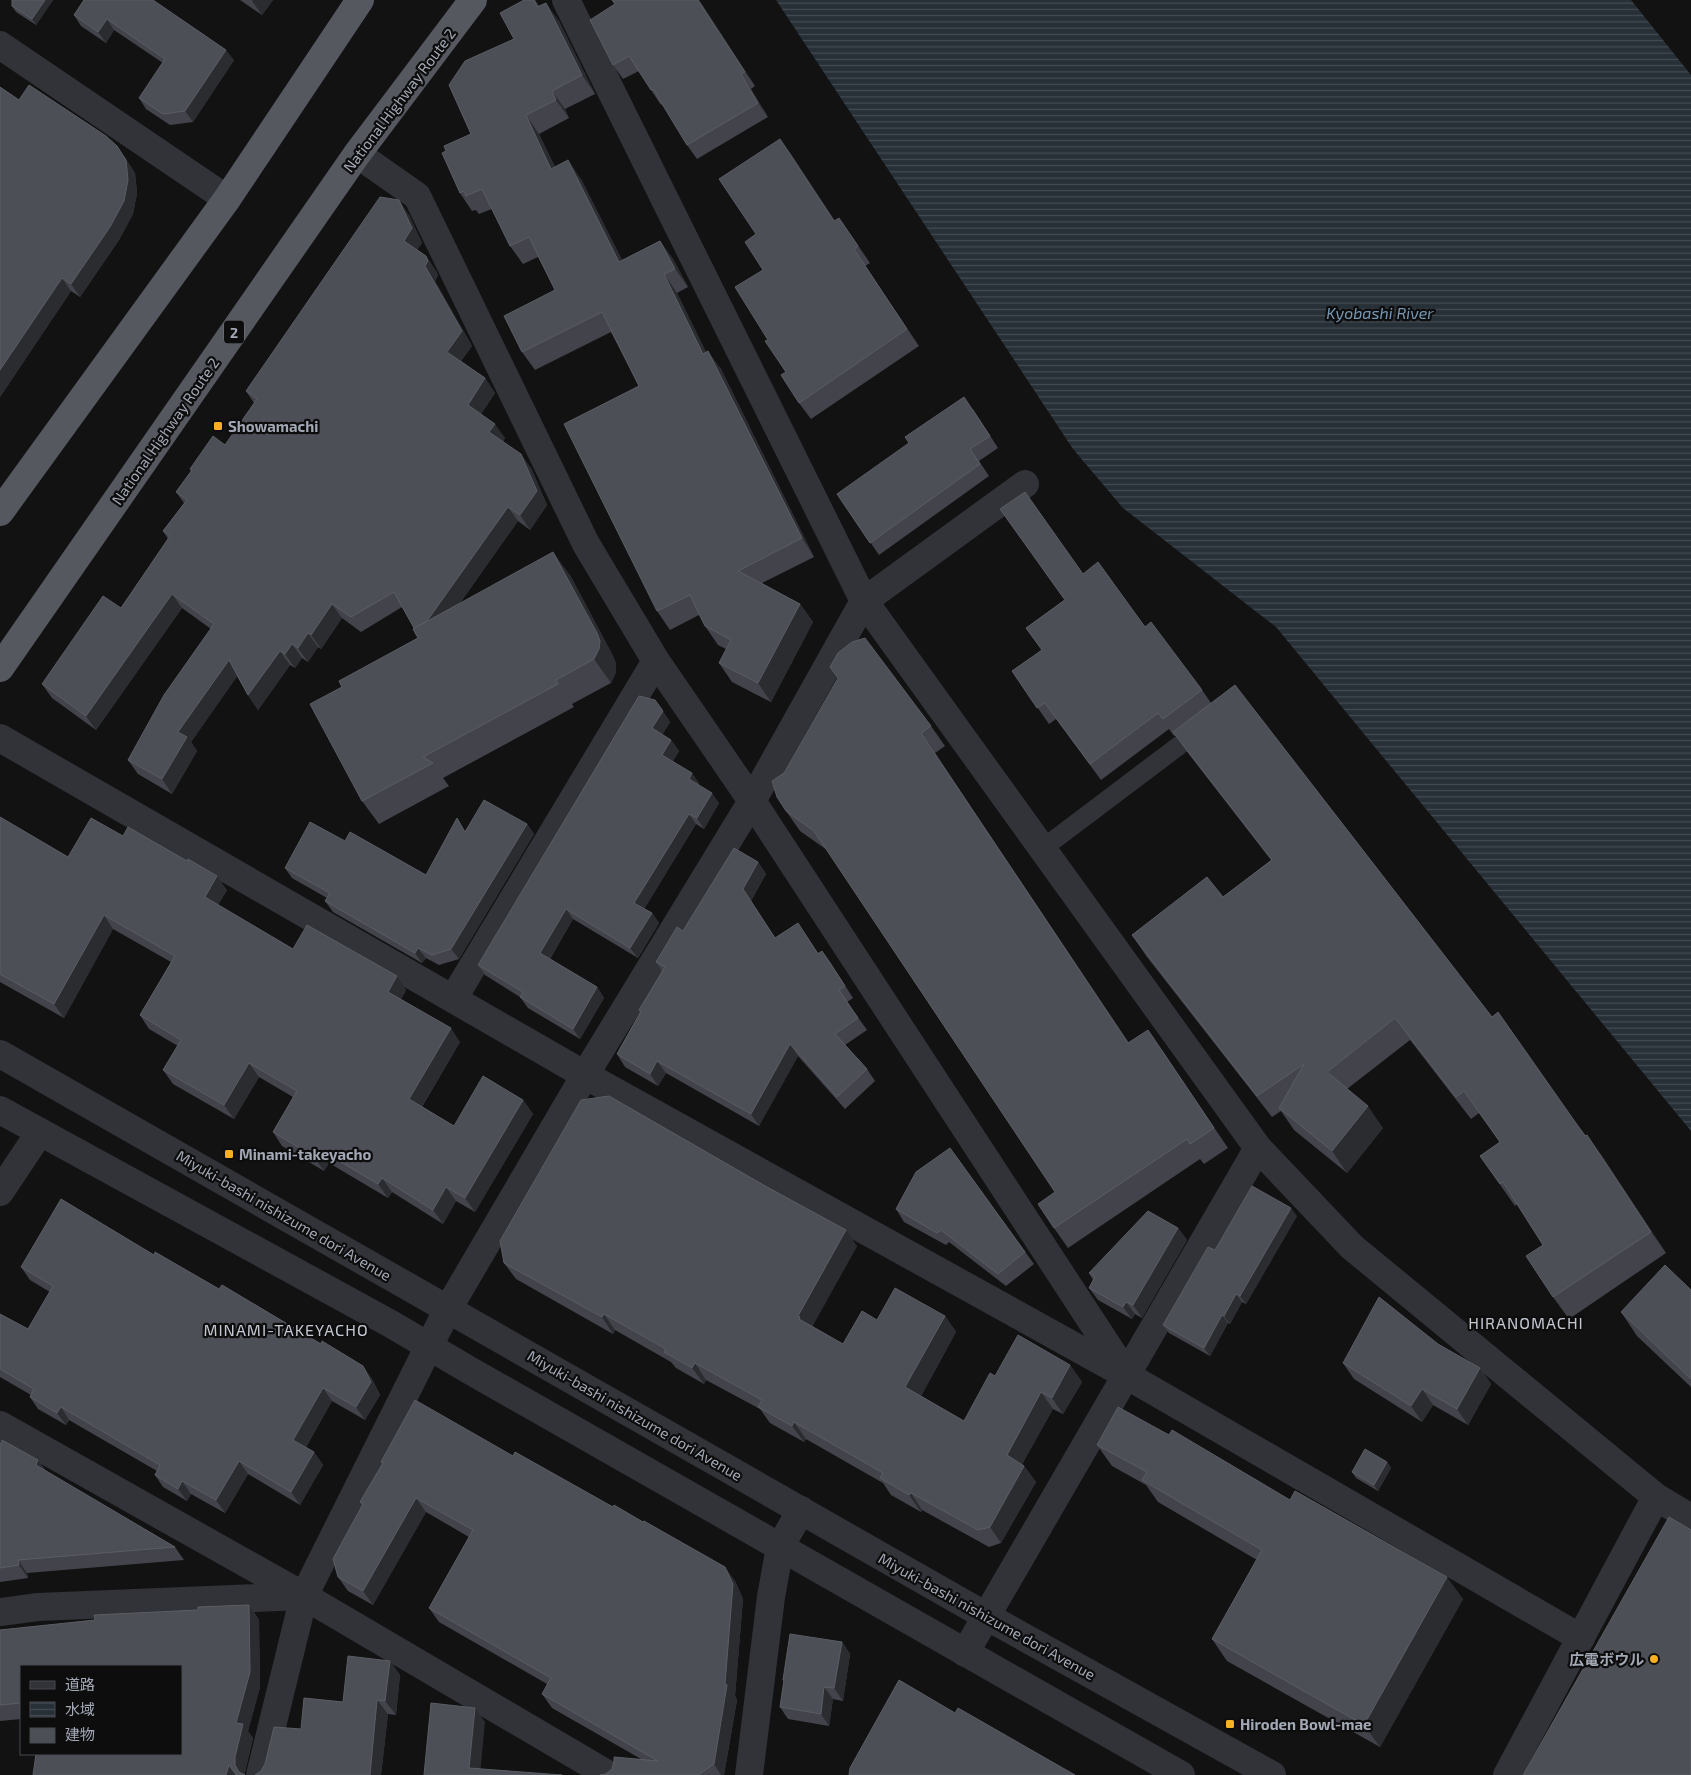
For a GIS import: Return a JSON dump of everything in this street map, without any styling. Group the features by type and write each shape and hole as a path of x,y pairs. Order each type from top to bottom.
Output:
{"highway":[{"path":"0,512 227,199 360,0"},
{"name":"National Highway Route 2","path":"0,668 357,154 473,0"}],"street":[{"path":"566,0 864,601 1258,1148 1352,1246 1656,1498 1691,1518"},
{"path":"0,45 227,199"},
{"path":"357,154 417,196 586,544 656,661 752,801 1126,1375"},
{"path":"260,1775 304,1596 448,1309 585,1075 752,801 864,601 1025,484"},
{"path":"453,999 656,661"},
{"path":"0,738 585,1075 1126,1375 1580,1638"},
{"name":"Miyuki-bashi nishizume dori Avenue","path":"0,1054 986,1616 1272,1775"},
{"path":"0,1110 391,1324 780,1548 1182,1775"},
{"path":"0,1192 40,1132"},
{"path":"965,1653 1258,1148"},
{"path":"0,1425 304,1596 609,1775"},
{"path":"1507,1775 1656,1498"},
{"path":"749,1775 771,1597 780,1548 801,1510"},
{"path":"0,1612 38,1607 304,1596"}],"lane":[{"path":"1042,848 1211,722"}],"water":[{"name":"Kyobashi River","path":"776,0 1631,0 1691,75 1691,1131 1276,627 1123,508 1073,449"}],"building":[{"path":"12,0 45,0 32,19 12,6"},
{"path":"84,0 153,0 226,50 185,111 163,114 139,98 165,59 107,19 98,32 74,15"},
{"path":"524,0 534,0 537,7 546,3 582,75 552,91 556,100 526,115 551,169 568,160 619,262 660,241 675,269 664,274 703,354 708,351 802,538 738,571 800,604 758,683 719,663 731,640 705,626 690,595 657,611 564,424 639,386 602,312 522,352 504,316 555,290 529,237 510,246 482,189 466,196 464,191 460,193 442,153 446,151 444,146 471,134 449,85 465,61 514,39 500,13"},
{"path":"612,0 698,0 745,72 741,74 758,103 687,145 653,89 651,90 629,56 613,65 590,20 615,4"},
{"path":"29,85 106,136 117,146 126,160 128,180 124,201 110,227 71,284 62,278 0,370 0,87 19,100"},
{"path":"780,139 834,221 839,218 858,246 854,249 907,329 799,403 781,375 786,372 765,341 768,340 735,287 763,270 745,242 756,234 719,179"},
{"path":"380,197 399,200 412,228 404,241 426,256 428,261 425,266 462,331 447,352 485,378 468,405 495,424 489,432 521,454 537,491 520,515 508,507 427,621 414,628 394,592 351,617 332,604 311,635 308,633 298,648 292,644 285,654 280,651 248,695 229,660 178,732 187,737 162,779 128,760 164,695 214,624 172,594 86,716 42,684 103,596 121,608 170,536 163,531 187,500 176,492 192,470 190,469 213,436 225,445 257,399 246,391"},
{"path":"964,397 990,436 970,449 980,464 870,543 837,494 909,443 905,437"},
{"path":"1025,492 1083,574 1098,562 1145,627 1151,622 1202,690 1163,719 1158,713 1090,764 1045,703 1037,708 1012,671 1042,650 1026,628 1065,600 1000,509"},
{"path":"553,552 597,633 600,641 599,649 594,659 556,680 558,684 423,757 433,763 362,801 310,704 342,687 339,681 418,638 413,629"},
{"path":"865,638 931,726 921,733 1128,1043 1148,1030 1214,1128 1190,1144 1187,1139 1054,1228 1038,1204 1055,1192 814,831 786,811 777,797 772,781 784,773 838,678 830,667 838,653 852,642"},
{"path":"1235,685 1492,1017 1498,1012 1585,1136 1587,1135 1651,1232 1553,1297 1526,1256 1543,1245 1503,1182 1500,1184 1480,1156 1500,1142 1464,1091 1456,1097 1395,1018 1327,1072 1368,1106 1332,1151 1279,1108 1304,1064 1257,1096 1132,935 1207,877 1223,897 1272,860 1173,732"},
{"path":"639,696 655,700 663,711 652,728 671,740 662,755 692,773 689,779 712,793 697,818 689,814 634,903 652,913 630,948 566,909 540,953 597,987 573,1029 520,997 523,992 478,965"},
{"path":"484,800 527,824 451,949 432,955 418,948 415,953 325,901 330,893 285,868 310,822 345,841 350,832 426,875 457,818 465,832"},
{"path":"0,817 68,857 91,818 123,836 128,827 217,876 205,897 293,949 307,925 397,976 388,992 451,1028 409,1099 454,1126 483,1076 523,1100 465,1198 446,1187 433,1210 382,1178 378,1184 319,1149 314,1157 273,1132 297,1091 249,1063 224,1105 163,1070 181,1040 140,1015 175,956 104,915 54,1004 0,974"},
{"path":"734,848 758,862 743,889 775,938 798,923 818,954 822,951 845,986 839,990 858,1018 835,1034 867,1069 837,1097 790,1044 751,1114 657,1061 650,1074 617,1054 641,1011 639,1010 665,967 656,962 677,927 683,931"},
{"path":"609,1096 846,1230 798,1316 800,1317 799,1319 843,1344 862,1311 877,1320 895,1288 945,1316 905,1387 964,1421 990,1373 995,1376 1018,1335 1070,1365 1052,1398 1041,1392 1007,1455 1024,1466 990,1527 978,1530 911,1493 909,1495 880,1478 883,1473 794,1422 792,1426 758,1407 762,1400 695,1363 692,1368 664,1352 666,1349 604,1314 602,1317 504,1263 500,1241 581,1100"},
{"path":"950,1148 1025,1252 998,1274 941,1230 937,1233 896,1209 916,1172"},
{"path":"1252,1186 1291,1208 1240,1296 1236,1294 1204,1348 1163,1325 1208,1247 1215,1250"},
{"path":"61,1199 154,1255 155,1252 219,1289 222,1285 321,1344 322,1341 363,1366 371,1382 356,1407 323,1388 293,1440 314,1452 291,1492 239,1461 216,1500 182,1481 178,1489 155,1475 160,1465 61,1407 57,1413 30,1397 34,1389 0,1369 0,1314 28,1329 53,1286 21,1267"},
{"path":"1148,1211 1178,1228 1133,1305 1126,1302 1123,1307 1089,1288 1095,1277 1089,1273"},
{"path":"1665,1265 1691,1290 1691,1379 1621,1312"},
{"path":"1379,1297 1438,1344 1480,1368 1457,1409 1422,1389 1411,1406 1343,1363"},
{"path":"415,1400 513,1456 515,1452 725,1567 733,1584 725,1684 727,1685 714,1764 698,1775 600,1775 606,1774 612,1769 614,1757 658,1761 542,1694 551,1678 429,1608 473,1530 416,1498 363,1591 338,1577 333,1559 363,1504 360,1502 383,1463 381,1462"},
{"path":"1118,1407 1169,1435 1172,1430 1290,1500 1295,1491 1447,1577 1364,1725 1212,1639 1262,1550 1142,1480 1147,1472 1097,1445"},
{"path":"2,1440 38,1460 36,1465 175,1547 18,1560 19,1565 0,1568 0,1444"},
{"path":"1365,1449 1387,1462 1374,1485 1352,1472"},
{"name":"広電ボウル","path":"1669,1517 1691,1530 1691,1775 1523,1775"},
{"path":"249,1605 250,1672 236,1723 243,1724 235,1757 235,1765 239,1772 245,1775 236,1775 229,1765 226,1775 33,1775 36,1755 182,1755 182,1665 20,1665 20,1703 0,1705 0,1630 95,1620 94,1615 198,1610 198,1607"},
{"path":"790,1634 842,1642 834,1688 824,1687 821,1714 780,1707"},
{"path":"348,1656 390,1661 385,1701 377,1700 370,1775 255,1775 261,1771 265,1764 274,1727 301,1729 304,1698 343,1702"},
{"path":"899,1680 955,1713 958,1708 1075,1775 849,1775 850,1768"},
{"path":"431,1703 475,1708 469,1768 562,1775 424,1775"}],"place":[{"name":"Showamachi","path":"218,426"},
{"name":"Minami-takeyacho","path":"229,1154"},
{"name":"広電ボウル","path":"1654,1659"},
{"name":"Hiroden Bowl-mae","path":"1230,1724"}],"district":[{"name":"HIRANOMACHI","path":"1526,1322"},
{"name":"MINAMI-TAKEYACHO","path":"286,1329"}]}
